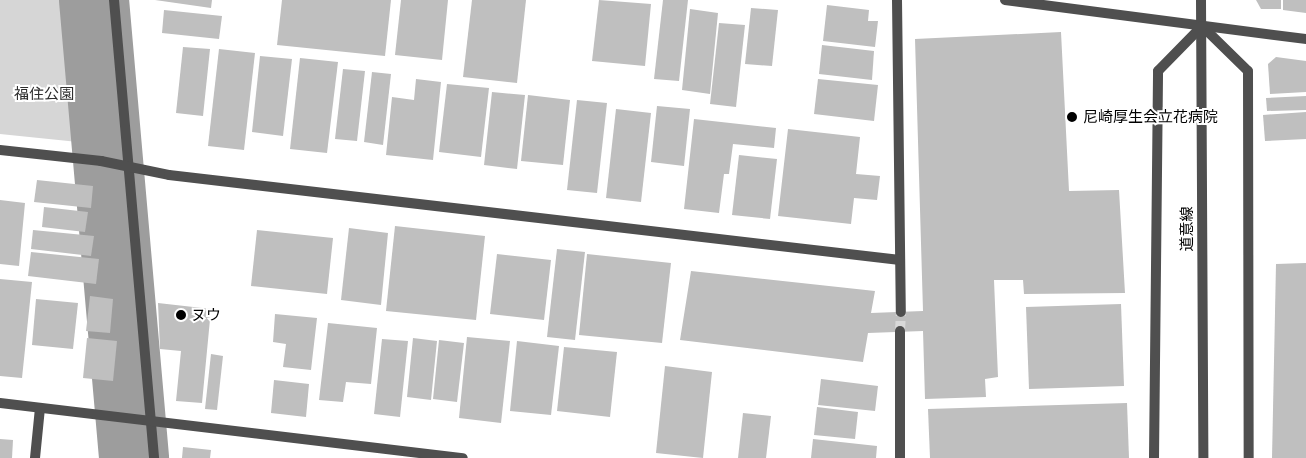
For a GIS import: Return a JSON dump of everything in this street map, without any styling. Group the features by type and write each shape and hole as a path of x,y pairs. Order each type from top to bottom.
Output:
{"street":[{"path":"114,0 154,458"},
{"path":"897,0 901,312"},
{"path":"1005,0 1306,39"},
{"name":"道意線","path":"1201,0 1203,458"},
{"path":"1154,458 1158,71 1202,26"},
{"path":"1202,26 1248,72 1249,458"},
{"path":"0,150 101,161 168,175 900,260"},
{"path":"900,331 900,458"},
{"path":"0,403 463,458"},
{"path":"35,458 40,408"}],"green space":[{"name":"福住公園","path":"0,0 81,0 92,132 78,142 0,134"}],"building":[{"path":"155,0 212,0 211,8"},
{"path":"282,0 391,0 385,56 277,45"},
{"path":"401,0 448,0 442,60 395,55"},
{"path":"472,0 526,0 517,83 463,77"},
{"path":"599,0 651,4 645,66 592,61"},
{"path":"663,0 688,0 679,81 654,79"},
{"path":"1256,0 1281,0 1281,9 1261,9"},
{"path":"1283,0 1306,0 1306,13 1283,10"},
{"path":"827,5 869,10 868,21 878,21 875,47 823,41"},
{"path":"751,8 778,10 772,66 745,64"},
{"path":"690,9 718,13 710,94 682,90"},
{"path":"164,10 222,16 219,39 162,33"},
{"path":"719,23 745,25 736,107 710,104"},
{"path":"1061,32 1069,191 1119,190 1125,293 1024,294 1023,280 994,280 998,377 985,379 986,397 925,399 923,331 868,333 863,362 680,340 691,271 875,291 871,313 923,311 915,39"},
{"path":"822,45 874,51 872,80 819,74"},
{"path":"183,47 210,49 203,116 176,113"},
{"path":"219,49 255,53 244,150 208,146"},
{"path":"260,56 292,59 283,136 252,132"},
{"path":"1276,57 1306,61 1306,92 1270,94 1268,64"},
{"path":"300,58 338,62 327,153 290,149"},
{"path":"343,69 365,71 357,141 335,139"},
{"path":"372,72 391,74 383,145 364,142"},
{"path":"416,79 441,82 433,160 386,155 392,97 414,100"},
{"path":"818,79 878,85 874,121 814,114"},
{"path":"447,84 489,88 481,157 439,152"},
{"path":"492,92 525,95 517,169 484,165"},
{"path":"528,95 570,100 563,165 521,161"},
{"path":"1306,96 1306,110 1267,111 1266,98"},
{"path":"577,100 607,103 597,193 567,190"},
{"path":"657,106 690,109 684,166 651,162"},
{"path":"616,109 651,113 641,202 606,198"},
{"path":"1306,112 1306,139 1265,141 1263,115"},
{"path":"694,119 776,128 774,148 733,144 729,174 724,174 719,213 684,209"},
{"path":"788,129 860,137 856,174 880,176 877,200 854,198 851,224 778,216"},
{"path":"739,155 777,159 770,219 732,215"},
{"path":"37,180 93,186 91,208 34,202"},
{"path":"0,200 25,203 19,266 0,264"},
{"path":"44,207 88,212 85,232 42,227"},
{"path":"395,226 485,236 476,320 386,311"},
{"path":"349,228 388,233 381,305 341,300"},
{"path":"33,230 94,236 91,256 31,249"},
{"path":"257,230 333,238 327,294 251,286"},
{"path":"557,249 585,252 575,340 547,337"},
{"path":"31,252 99,259 96,284 28,276"},
{"path":"497,254 551,260 544,320 490,314"},
{"path":"587,254 671,263 662,343 579,335"},
{"path":"1306,263 1306,458 1272,458 1276,264"},
{"path":"0,279 32,282 22,378 0,376"},
{"path":"90,296 113,299 110,333 86,331"},
{"path":"36,299 78,303 73,349 32,345"},
{"path":"158,303 211,309 202,403 176,401 181,351 160,349"},
{"path":"1121,304 1124,386 1029,389 1026,307"},
{"path":"275,314 317,318 311,370 283,367 286,344 273,342"},
{"path":"328,323 377,328 371,384 346,382 343,402 319,400"},
{"path":"467,337 510,341 501,423 459,418"},
{"path":"87,338 117,341 113,381 83,378"},
{"path":"413,338 437,341 431,400 407,397"},
{"path":"382,339 408,341 400,417 374,414"},
{"path":"439,340 464,343 457,402 433,399"},
{"path":"517,341 559,346 551,415 510,411"},
{"path":"564,347 617,352 610,417 557,411"},
{"path":"211,354 223,356 217,410 205,409"},
{"path":"665,366 712,372 703,458 656,453"},
{"path":"821,379 878,386 875,411 818,405"},
{"path":"274,380 309,384 306,417 271,413"},
{"path":"1127,403 1129,458 930,458 928,409"},
{"path":"817,407 858,412 855,439 814,435"},
{"path":"743,413 771,416 766,458 738,458"},
{"path":"0,439 13,440 12,458 0,458"},
{"path":"813,439 877,446 876,458 811,458"},
{"path":"183,447 211,450 210,458 182,458"}],"waterway":[{"path":"94,0 134,458"}],"tunnel":[{"path":"900,331 901,312"}],"place":[{"name":"尼崎厚生会立花病院","path":"1072,117"},
{"name":"ヌウ","path":"181,315"}]}
